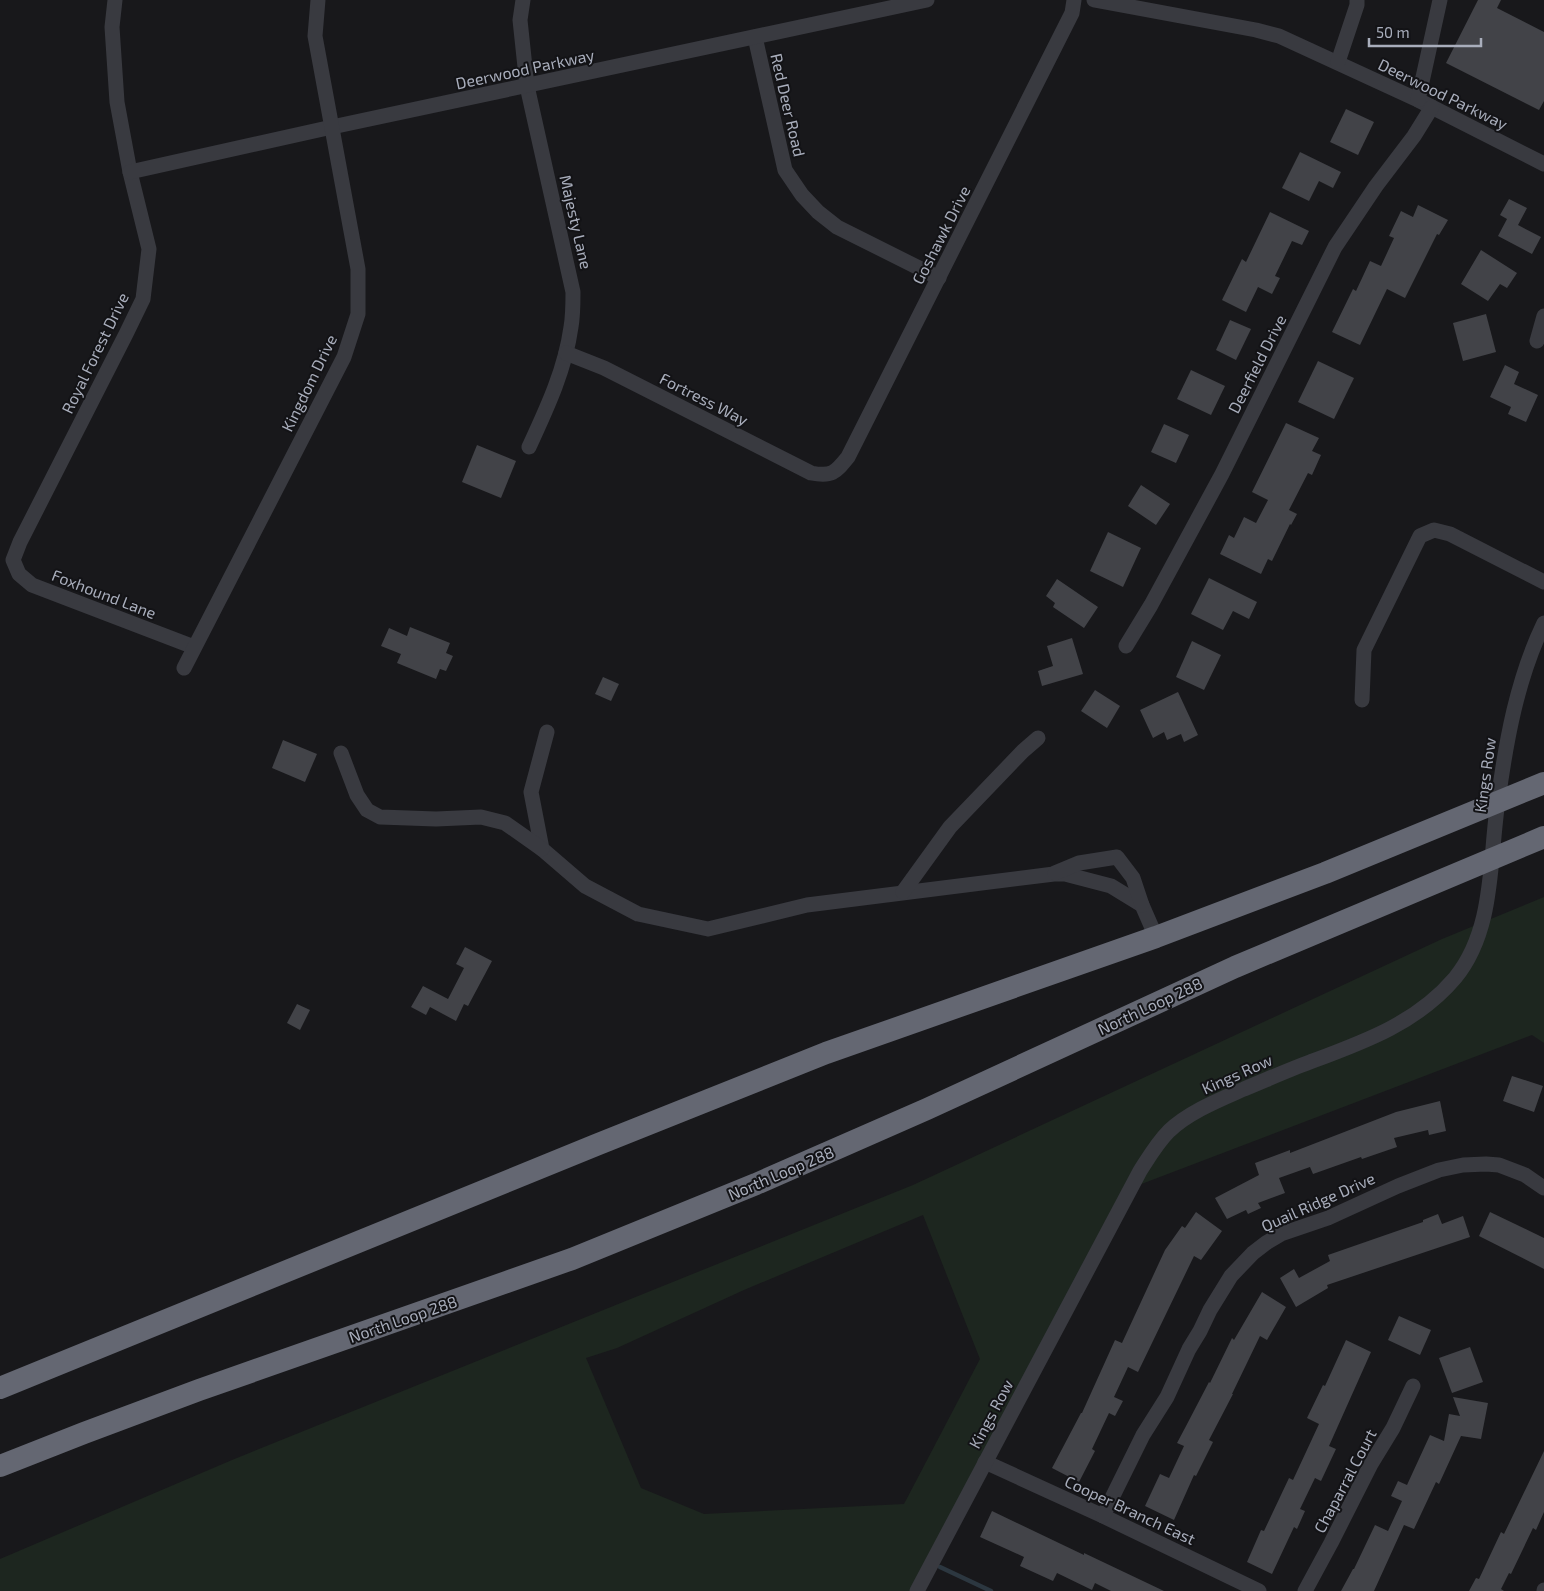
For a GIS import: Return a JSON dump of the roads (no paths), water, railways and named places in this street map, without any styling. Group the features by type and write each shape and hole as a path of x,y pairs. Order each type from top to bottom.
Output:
{"highway":[{"path":"0,1388 596,1144 826,1053 1156,937 1325,873 1544,783"},
{"name":"North Loop 288","path":"0,1466 199,1390 572,1259 756,1184 927,1109 1235,967 1544,837"}],"street":[{"name":"Royal Forest Drive","path":"13,560 20,542 143,298 149,249 130,172 117,102 112,28 115,0"},
{"name":"Kingdom Drive","path":"184,668 344,356 358,314 358,269 315,36 318,0"},
{"name":"Majesty Lane","path":"523,0 520,20 527,86 574,292 566,353 551,399 528,447"},
{"name":"Deerwood Parkway","path":"130,172 927,0"},
{"name":"Goshawk Drive","path":"825,476 837,470 848,458 1072,13 1074,0"},
{"name":"Deerwood Parkway","path":"1094,0 1279,36 1425,103 1543,161"},
{"path":"1338,62 1357,0"},
{"name":"Deerfield Drive","path":"1126,646 1151,605 1222,474 1335,247 1376,186 1414,136 1425,103 1440,0"},
{"name":"Red Deer Road","path":"755,37 785,170 802,195 818,212 837,227 939,278"},
{"path":"1537,341 1544,316"},
{"name":"Fortress Way","path":"566,353 604,368 810,473 825,476"},
{"path":"1362,700 1364,650 1420,536 1434,530 1450,534 1544,582"},
{"name":"Foxhound Lane","path":"13,560 19,574 32,585 194,647"},
{"name":"Kings Row","path":"917,1591 1140,1171 1160,1141 1170,1130 1200,1110 1230,1095 1386,1032 1424,1009 1455,978 1465,964 1474,948 1481,928 1493,858 1497,803 1510,727 1523,678 1544,623"},
{"path":"542,849 531,792 547,732"},
{"path":"903,892 950,828 1022,750 1038,738"},
{"path":"341,753 357,794 367,810 380,817 436,819 481,817 505,823 542,849 585,886 638,914 708,928 807,906 903,892 1054,874 1065,874 1111,886 1142,905"},
{"path":"1054,874 1079,863 1118,857 1133,878 1156,937"},
{"name":"Quail Ridge Drive","path":"1103,1516 1143,1435 1167,1397 1189,1349 1210,1310 1231,1276 1253,1253 1266,1243 1281,1234 1328,1218 1438,1170 1463,1165 1499,1165 1525,1175 1544,1188"},
{"name":"Chaparral Court","path":"1305,1591 1371,1464 1393,1428 1413,1386"},
{"name":"Cooper Branch East","path":"985,1462 1259,1591"}],"waterway":[{"path":"940,1567 991,1591"}]}
